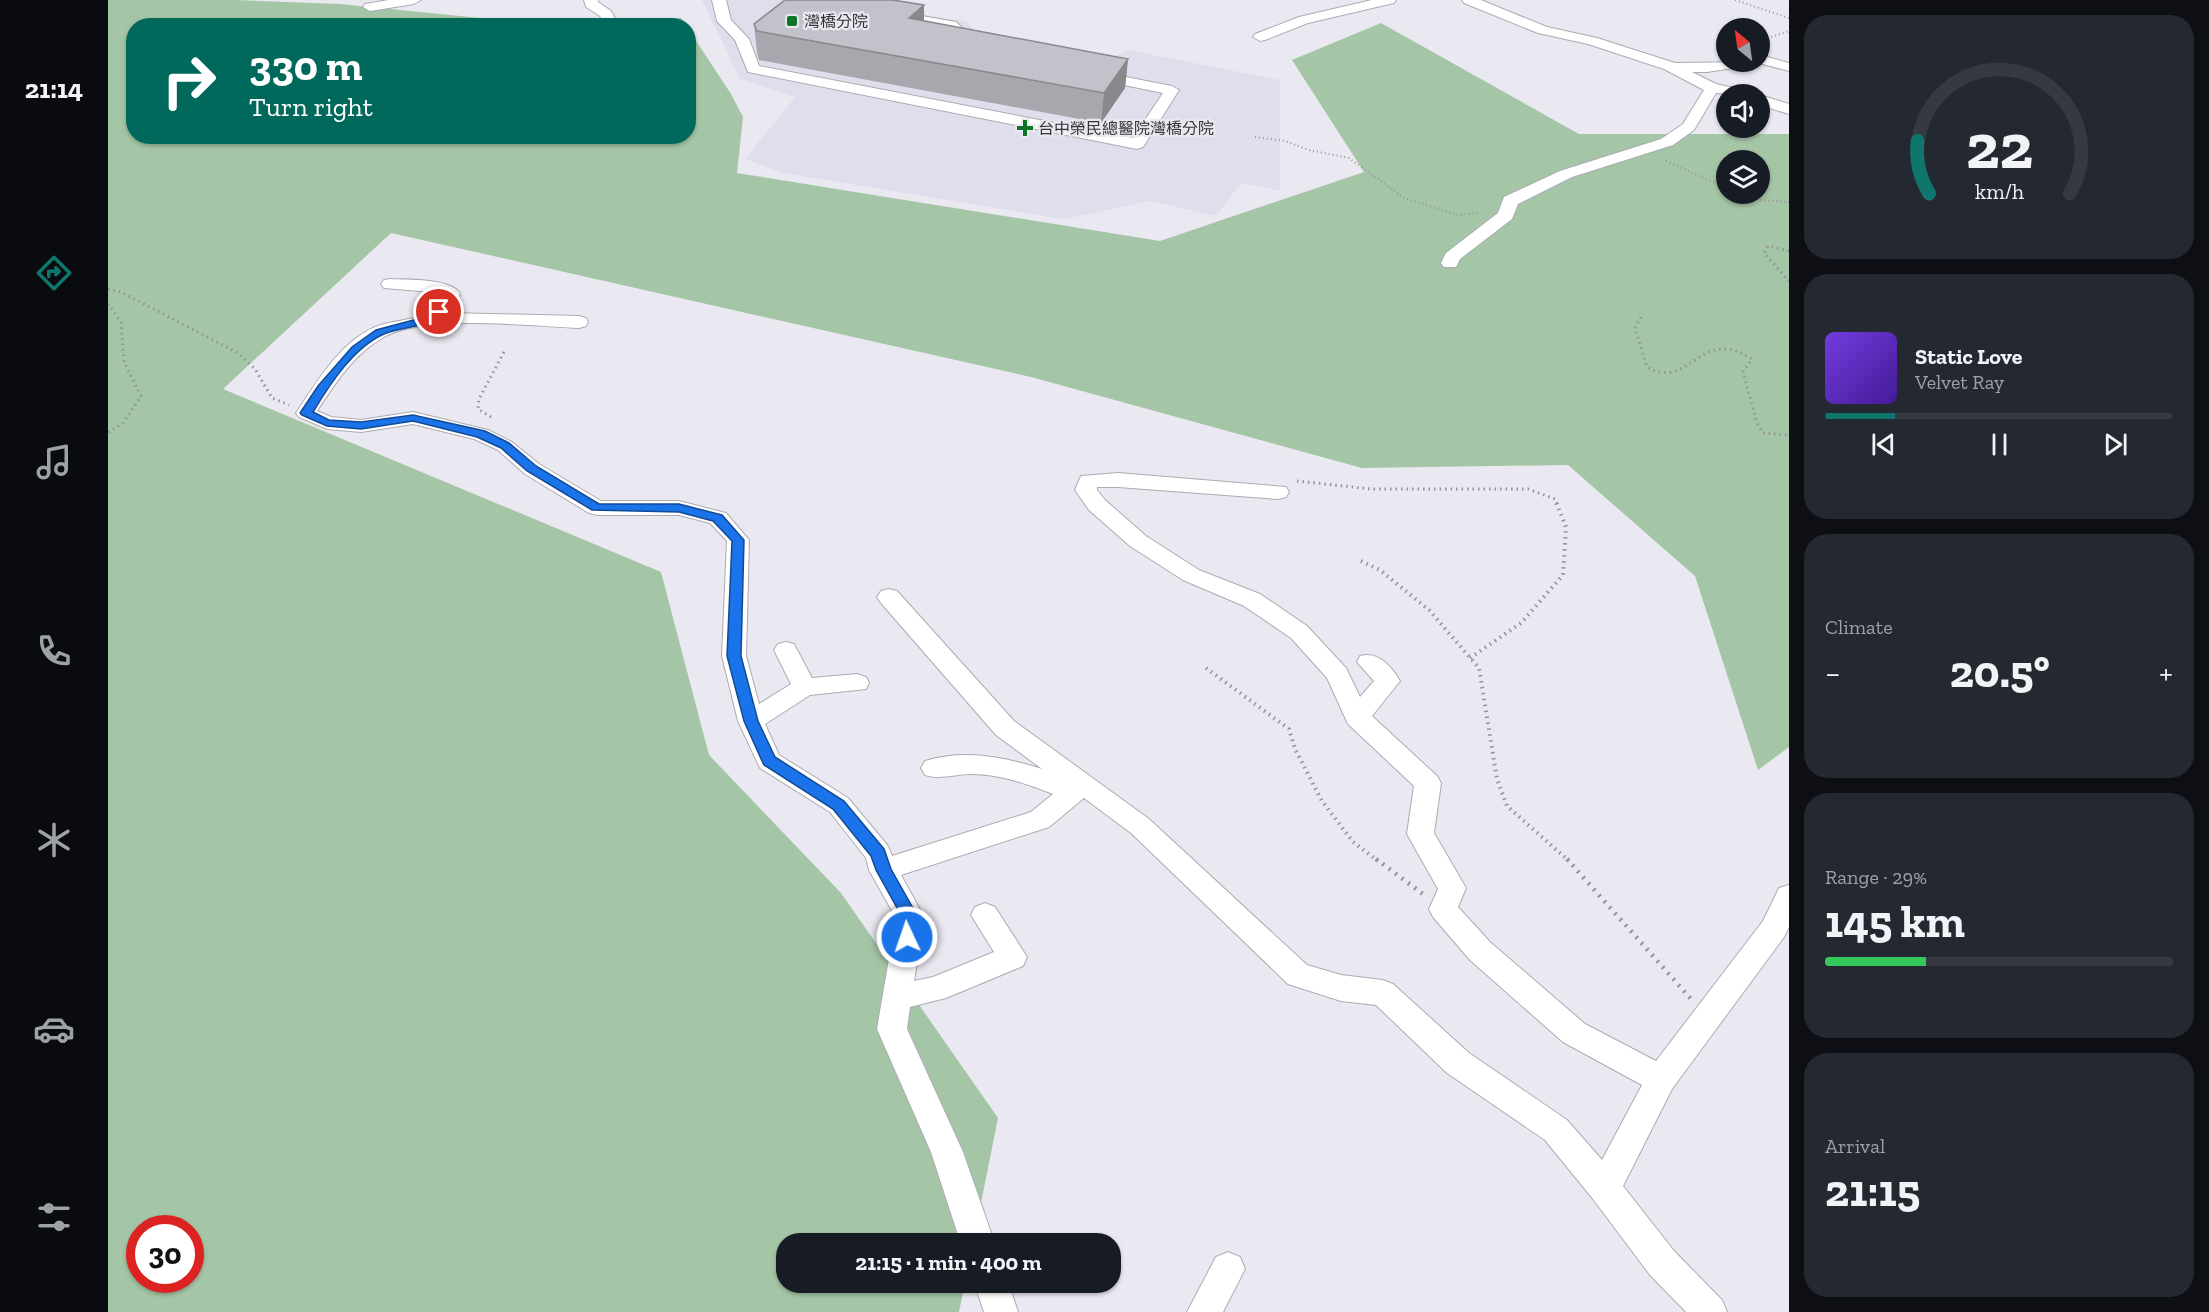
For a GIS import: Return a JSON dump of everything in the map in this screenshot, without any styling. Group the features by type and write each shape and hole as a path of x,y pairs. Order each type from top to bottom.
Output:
{"street":[{"path":"370,7 414,0"},
{"path":"591,0 591,4 606,14 608,18"},
{"path":"719,0 724,21 750,46 753,69 1137,144 1172,90 1078,72"},
{"path":"1260,37 1304,20 1389,0"},
{"path":"1468,0 1543,30 1592,41 1670,66 1716,89"},
{"path":"875,12 951,25 984,54 995,56"},
{"path":"1770,62 1789,67"},
{"path":"1670,66 1716,67"},
{"path":"1450,262 1452,257 1506,215 1510,201 1566,174 1667,142 1689,127 1712,88"},
{"path":"1770,103 1789,109"},
{"path":"390,284 434,287 451,293 449,305 429,319"},
{"path":"579,322 429,319 380,332 355,349 322,388 306,413 327,423 361,426 413,418 481,434 505,446 532,469 597,508 679,508 718,518 738,540 734,656 751,721 769,761 839,805 878,854 883,870 910,917 892,1029 947,1152 974,1233"},
{"path":"1278,492 1118,480 1088,481 1086,490 1097,505 1138,541 1191,575 1252,600 1299,632 1337,674 1357,717 1428,783 1420,834 1452,888 1443,909 1480,951 1574,1034 1661,1079"},
{"path":"889,597 1005,728 1059,768 1079,788 1140,826 1298,975 1341,988 1383,993 1458,1062 1556,1130 1605,1188 1662,1263 1710,1312"},
{"path":"786,650 804,687"},
{"path":"1357,717 1388,681 1369,662"},
{"path":"751,721 804,687 856,683"},
{"path":"934,768 958,763 1013,768 1079,788"},
{"path":"883,870 1040,820 1079,788"},
{"path":"1605,1188 1661,1079 1774,929 1789,896"},
{"path":"897,997 936,989 1013,957 985,915"},
{"path":"1204,1312 1228,1269"},
{"path":"995,1293 1001,1312"}],"path":[{"path":"1735,0 1789,18"},
{"path":"1770,38 1789,31"},
{"path":"1255,137 1285,141 1309,150 1349,158 1404,198 1458,215 1479,213 1510,201"},
{"path":"1640,152 1678,164 1716,183"},
{"path":"1770,201 1789,202"},
{"path":"1789,251 1768,246 1764,253 1789,280"},
{"path":"108,289 121,292 238,353 255,369 272,398 306,413"},
{"path":"108,304 118,313 125,334 123,357 141,396 132,413 114,430 108,431"},
{"path":"1641,317 1635,328 1647,367 1659,374 1670,373 1714,349 1726,348 1744,353 1752,359 1743,372 1756,423 1763,433 1789,435"},
{"path":"504,352 479,399 478,409 511,433 505,446"},
{"path":"1278,492 1288,480 1371,489 1528,489 1555,499 1566,527 1563,575 1521,623 1470,658"},
{"path":"1361,561 1380,570 1429,610 1479,668 1497,779 1507,806 1576,868 1707,1017"},
{"path":"1206,668 1289,729 1295,749 1322,801 1353,842 1443,909"}],"shaded area":[{"name":"台中榮民總醫院灣橋分院","path":"702,0 869,0 873,7 966,21 995,50 1109,59 1128,50 1280,80 1280,191 1241,183 1216,216 1150,201 1064,219 783,173 745,159 795,97 740,79"}],"green space":[{"path":"108,0 234,0 340,4 480,18 126,18 126,144 696,144 696,41 731,94 743,117 737,173 1160,241 1364,172 1292,60 1381,23 1579,134 1716,134 1716,138 1770,138 1770,134 1789,134 1789,747 1758,770 1695,576 1568,465 1362,468 1031,377 391,233 223,389 661,572 709,755 841,893 998,1118 975,1233 776,1233 776,1293 963,1293 959,1312 108,1312"}],"building":[{"path":"785,0 893,0 924,5 909,18 1128,59 1104,93 757,31 754,24"}],"place":[{"name":"灣橋分院","path":"792,21"},
{"name":"台中榮民總醫院灣橋分院","path":"1025,128"}],"route":[{"path":"439,312 429,319 380,332 355,349 322,388 306,413 327,423 361,426 413,418 481,434 505,446 532,469 597,508 679,508 718,518 738,540 734,656 751,721 769,761 839,805 878,854 883,870 910,917 907,937"}]}
